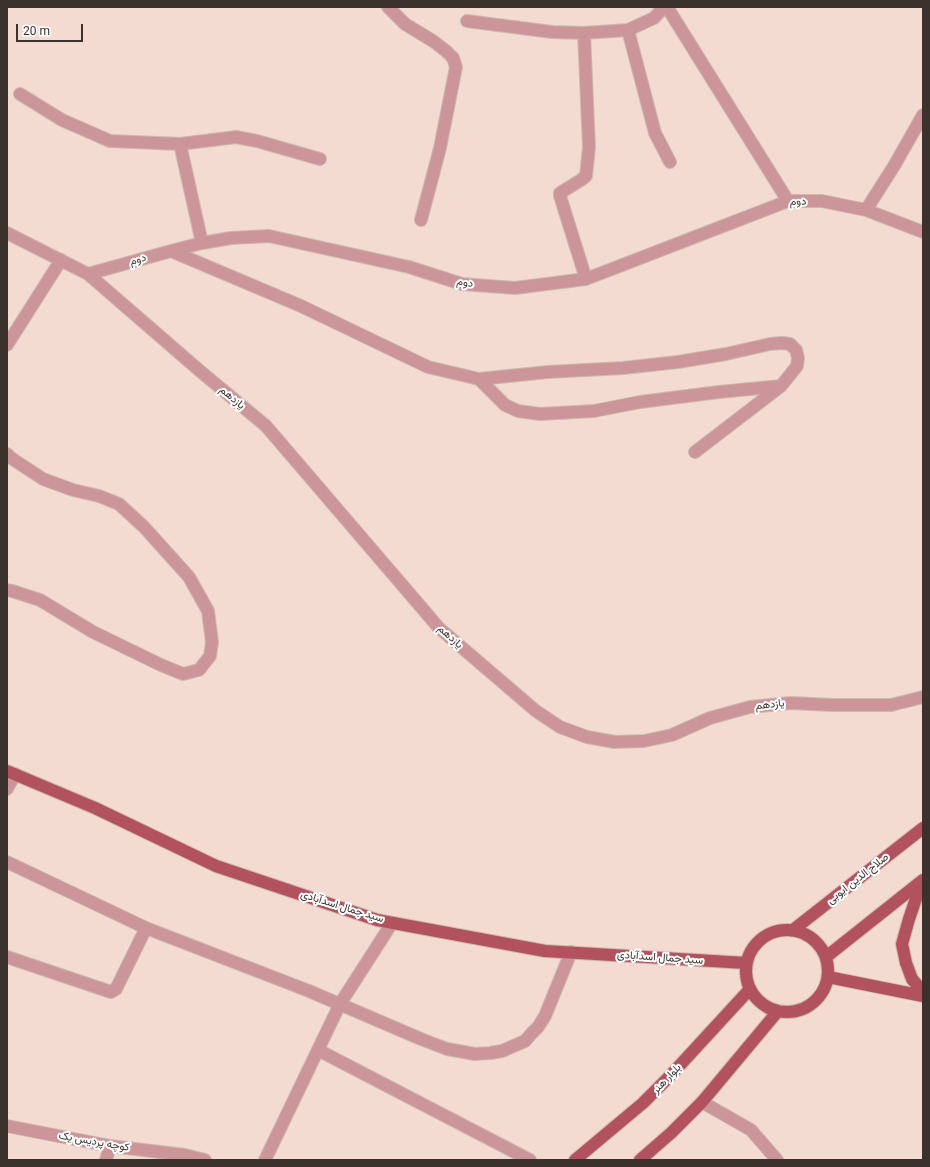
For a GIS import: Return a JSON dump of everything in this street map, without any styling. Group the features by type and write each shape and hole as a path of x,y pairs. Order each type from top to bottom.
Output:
{"main road":[{"name":"سید جمال اسدآبادی","path":"11,773 95,808 216,866 377,920 544,951 746,964"},
{"name":"صلاح الدین ایوبی","path":"793,930 923,828"},
{"path":"826,957 923,880"},
{"path":"923,880 902,944 906,963 912,979 923,992"},
{"path":"777,930 793,930 807,935 819,944 826,957 828,977 822,993 810,1005 795,1011 778,1011 766,1007 757,999 750,989 746,977 746,964 752,949 763,937 777,930"},
{"path":"828,977 923,996"},
{"name":"بلوار هنر","path":"575,1160 643,1103 750,989"},
{"path":"640,1160 671,1133 702,1102 778,1011"}],"street":[{"path":"388,7 405,24 433,41 446,51 453,58 456,67 440,148 421,220"},
{"path":"467,22 552,32 584,33 628,30 654,18 664,7"},
{"path":"667,7 788,200"},
{"path":"628,30 656,133 670,162"},
{"path":"584,33 589,147 586,176 560,193 560,196 586,279"},
{"path":"20,94 62,120 110,141 180,144 236,137 257,141 320,159"},
{"path":"866,210 894,166 923,115"},
{"path":"180,144 202,244"},
{"name":"دوم","path":"88,274 202,244 231,238 269,236 409,267 462,284 515,288 586,279 788,200 822,201 866,210 923,232"},
{"path":"7,233 88,274"},
{"path":"171,251 301,306 428,367 479,379 548,372 623,368 678,362 726,354 770,344 790,344 796,350 798,358 797,366 781,386 695,452"},
{"path":"7,344 61,260"},
{"name":"یازدهم","path":"88,274 266,426 439,628 536,711 560,727 587,737 615,742 644,741 672,735 710,718 750,708 791,703 832,705 891,704 923,697"},
{"path":"479,379 505,405 518,411 540,414 594,411 640,402 781,386"},
{"path":"7,454 43,479 73,490 99,496 118,504 144,527 189,577 208,611 212,642 210,656 199,670 183,674 161,665 94,632 40,600 7,590"},
{"path":"7,789 11,773"},
{"path":"7,862 146,928 309,991 447,1049 475,1054 490,1054 502,1051 525,1041 538,1027 544,1016 571,952"},
{"path":"265,1160 340,1004 392,922"},
{"path":"7,957 111,992 116,989 146,928"},
{"path":"318,1050 530,1160"},
{"path":"702,1102 751,1130 777,1160"},
{"name":"کوچه پردیس یک","path":"7,1126 110,1146 185,1155 205,1160"},
{"path":"106,1160 110,1146"}]}
